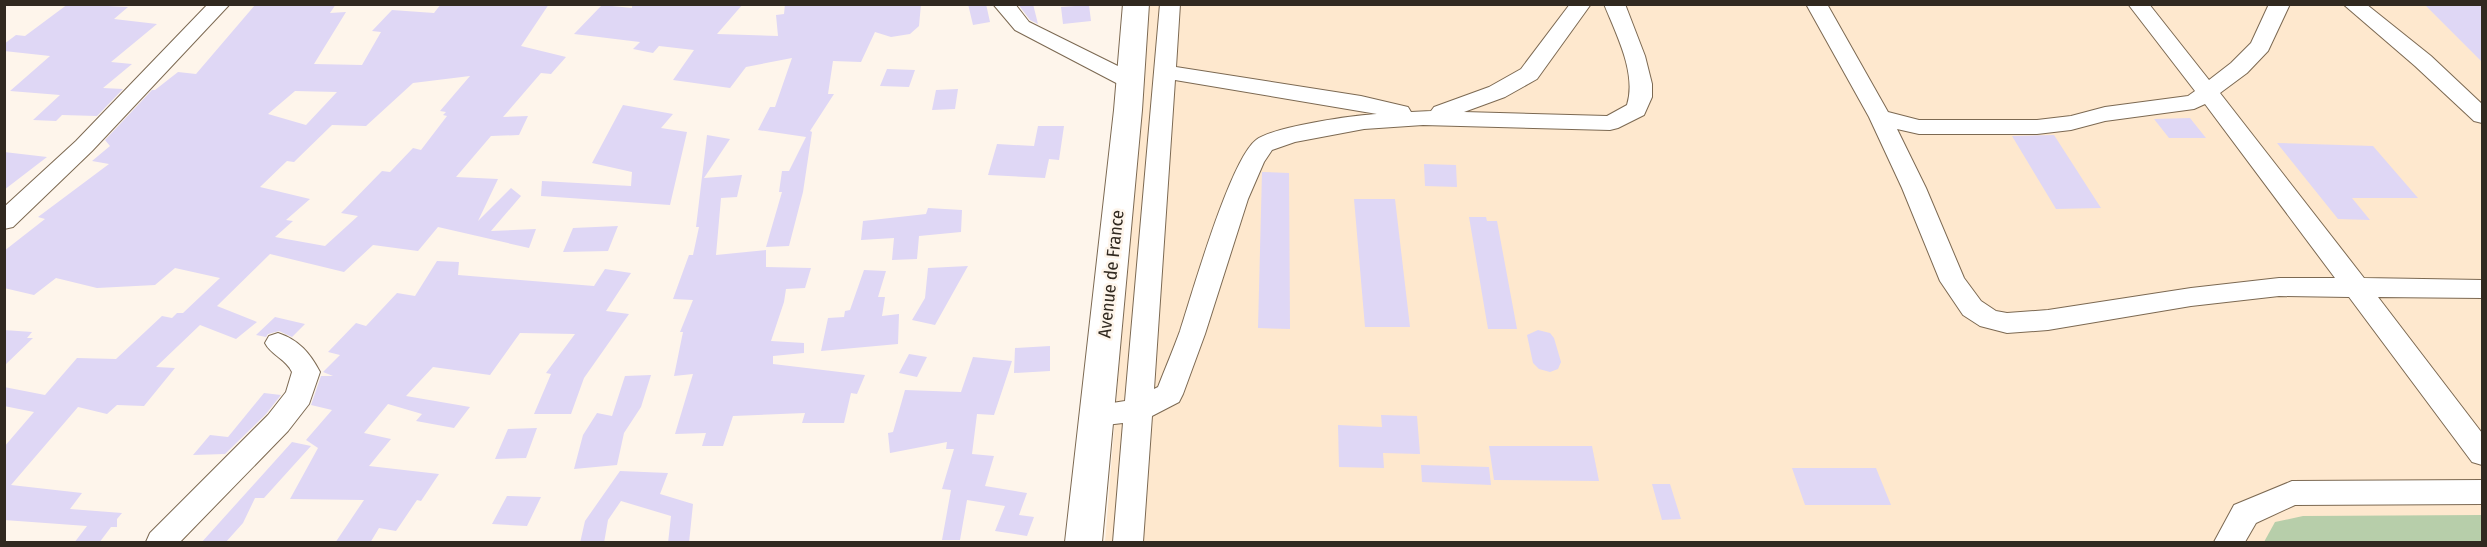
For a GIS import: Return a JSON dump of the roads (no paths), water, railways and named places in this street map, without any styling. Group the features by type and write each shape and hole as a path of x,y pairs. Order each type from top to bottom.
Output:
{"main road":[{"name":"Avenue de France","path":"1083,543 1136,4"}],"street":[{"path":"4,221 84,146 220,4"},
{"path":"1003,4 1022,26 1130,81"},
{"path":"1128,543 1170,4"},
{"path":"1165,72 1361,103 1423,118 1455,109 1497,92 1529,74 1581,4"},
{"path":"1097,415 1137,411 1169,394 1192,334 1236,199 1253,161 1264,145 1292,135 1364,122 1423,118 1610,123 1637,108 1641,90 1631,47 1614,4"},
{"path":"1816,4 1880,117 1914,188 1953,280 1972,308 1989,319 2007,323 2048,320 2191,297 2279,287 2357,290 2482,289"},
{"path":"2138,4 2482,454"},
{"path":"1880,117 1919,127 2037,127 2071,123 2105,114 2194,102 2208,93 2260,46 2280,4"},
{"path":"2353,4 2423,61 2482,116"},
{"path":"161,543 278,423 299,396 306,372 299,358 278,342"},
{"path":"2229,543 2246,514 2292,493 2482,492"}]}
